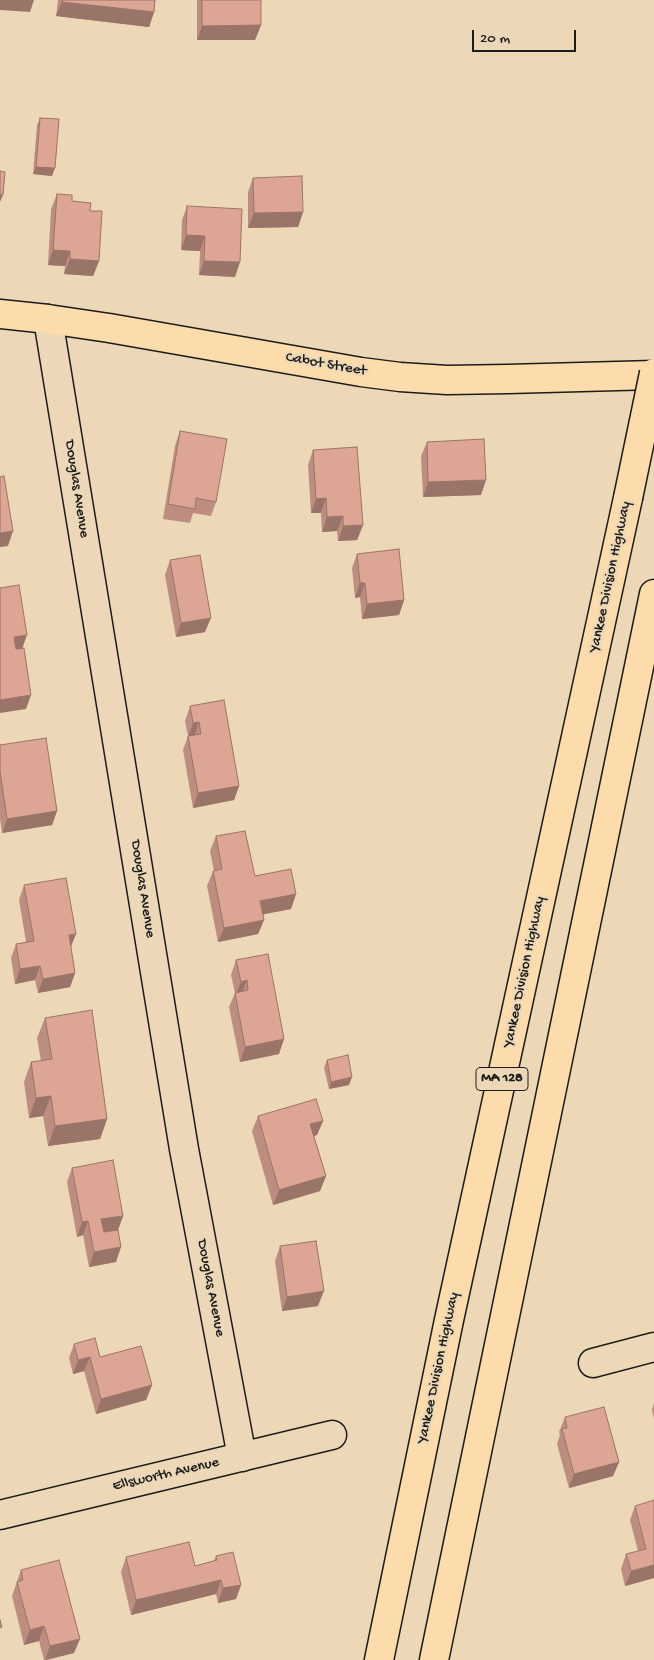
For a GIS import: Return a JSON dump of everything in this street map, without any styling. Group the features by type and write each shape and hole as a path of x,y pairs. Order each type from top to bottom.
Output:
{"main road":[{"name":"Cabot Street","path":"0,314 48,319 361,372 400,376 447,380 654,374"},
{"name":"Yankee Division Highway","path":"379,1660 449,1320 654,374"},
{"path":"434,1660 654,594"}],"street":[{"name":"Douglas Avenue","path":"48,319 184,1149 242,1457"},
{"path":"593,1363 654,1347"},
{"name":"Ellsworth Avenue","path":"0,1515 332,1435"}],"building":[{"path":"62,0 155,0 154,12 62,2"},
{"path":"202,0 261,0 261,25 202,26"},
{"path":"40,118 59,119 55,168 36,167"},
{"path":"0,171 5,172 3,195 0,195"},
{"path":"302,176 303,212 254,213 253,178"},
{"path":"57,194 72,195 72,201 91,203 90,211 102,211 99,261 70,259 70,251 53,250"},
{"path":"187,206 242,209 240,262 204,261 205,236 186,235"},
{"path":"180,431 227,439 216,502 196,498 195,509 168,504"},
{"path":"484,439 486,480 428,482 427,442"},
{"path":"357,447 363,525 343,526 343,516 327,517 326,498 316,499 313,450"},
{"path":"4,476 13,531 0,533 0,477"},
{"path":"399,549 404,600 367,604 365,583 360,583 357,554"},
{"path":"200,555 211,618 181,623 170,560"},
{"path":"19,585 27,635 14,637 16,649 24,648 31,695 0,700 0,588"},
{"path":"224,700 239,786 198,793 188,736 201,734 199,722 193,723 190,706"},
{"path":"46,738 57,811 7,819 0,771 0,745"},
{"path":"245,831 255,876 291,869 296,894 260,901 264,920 224,928 213,871 222,869 216,836"},
{"path":"66,878 76,934 69,935 75,973 43,979 40,966 20,969 16,944 34,941 24,885"},
{"path":"268,954 284,1039 245,1047 235,993 248,990 247,980 241,982 236,960"},
{"path":"92,1010 107,1119 55,1126 51,1096 36,1098 31,1062 52,1059 45,1018"},
{"path":"348,1055 352,1077 331,1082 327,1060"},
{"path":"316,1099 323,1121 310,1124 326,1176 279,1190 258,1116"},
{"path":"113,1160 123,1216 101,1219 104,1232 118,1230 121,1247 94,1252 88,1221 82,1222 72,1168"},
{"path":"316,1241 324,1291 287,1297 280,1246"},
{"path":"95,1338 100,1357 141,1346 152,1385 101,1399 90,1357 78,1360 74,1344"},
{"path":"604,1407 619,1462 574,1474 562,1429 567,1428 565,1417"},
{"path":"654,1500 654,1565 631,1571 626,1554 646,1549 635,1506"},
{"path":"189,1542 195,1566 217,1560 216,1556 233,1552 241,1585 223,1588 221,1580 136,1600 126,1557"},
{"path":"59,1560 80,1639 50,1646 44,1626 30,1630 17,1582 23,1580 21,1570"}]}
